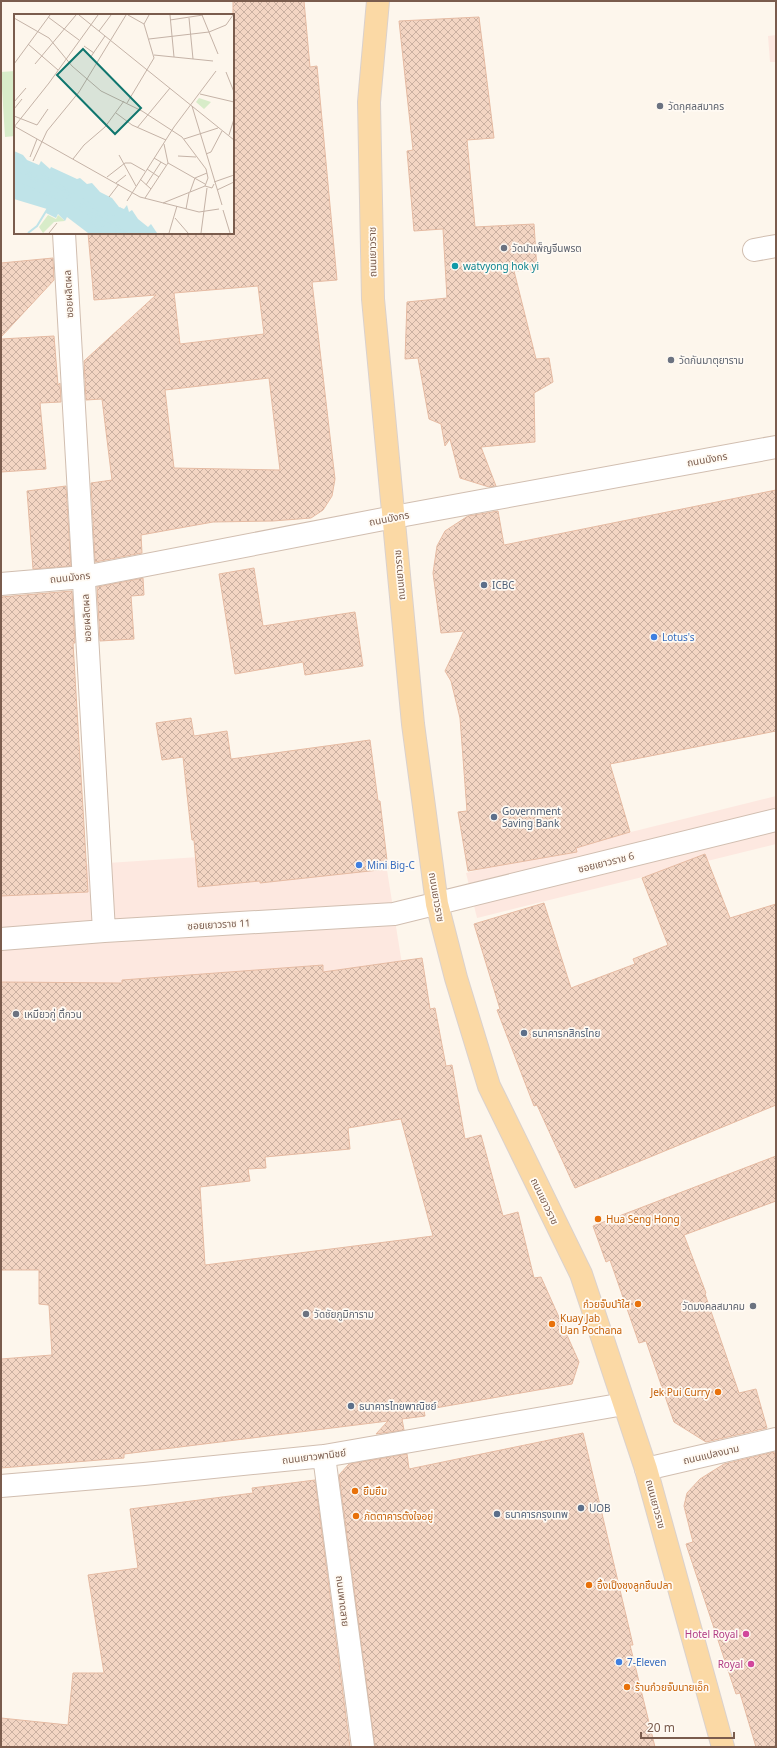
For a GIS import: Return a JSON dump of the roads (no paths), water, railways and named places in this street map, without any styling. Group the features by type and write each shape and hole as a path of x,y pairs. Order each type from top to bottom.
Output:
{"main road":[{"name":"ถนนเยาวราช","path":"378,1 369,102 373,299 413,724 437,904 456,978 489,1086 581,1274 646,1469 723,1747"}],"street":[{"name":"ซอยผลิตผล","path":"64,234 104,931"},
{"path":"754,250 776,246"},
{"name":"ถนนมังกร","path":"1,584 84,577 394,517 776,447"},
{"name":"ซอยเยาวราช 6","path":"437,904 776,820"},
{"name":"ซอยเยาวราช 11","path":"1,939 104,931 394,914 437,904"},
{"name":"ถนนเยาวพานิชย์","path":"1,1486 144,1474 324,1456 624,1404"},
{"name":"ถนนแปลงนาม","path":"646,1469 776,1439"},
{"name":"ถนนพาดสาย","path":"324,1456 363,1747"}],"place":[{"name":"วัดกุศลสมาคร","path":"660,106"},
{"name":"วัดบำเพ็ญจีนพรต","path":"504,248"},
{"name":"watvyong hok yi","path":"455,266"},
{"name":"วัดกันมาตุยาราม","path":"671,360"},
{"name":"ICBC","path":"484,585"},
{"name":"Lotus's","path":"654,637"},
{"name":"Government Saving Bank","path":"494,817"},
{"name":"Mini Big-C","path":"359,865"},
{"name":"เหมียวกู่ ตี้กวน","path":"16,1014"},
{"name":"ธนาคารกสิกรไทย","path":"524,1033"},
{"name":"Hua Seng Hong","path":"598,1219"},
{"name":"ก๋วยจั๊บนำ้ใส","path":"638,1304"},
{"name":"วัดมงคลสมาคม","path":"753,1306"},
{"name":"วัดชัยภูมิการาม","path":"306,1314"},
{"name":"Kuay Jab Uan Pochana","path":"552,1324"},
{"name":"Jek Pui Curry","path":"718,1392"},
{"name":"ธนาคารไทยพาณิชย์","path":"351,1406"},
{"name":"ยิ้มยิ้ม","path":"355,1491"},
{"name":"UOB","path":"581,1508"},
{"name":"ธนาคารกรุงเทพ","path":"497,1514"},
{"name":"ภัตตาคารตั้งใจอยู่","path":"356,1516"},
{"name":"อึ้งเป็งชุงลูกชิ้นปลา","path":"589,1585"},
{"name":"Hotel Royal","path":"746,1634"},
{"name":"7-Eleven","path":"619,1662"},
{"name":"Royal","path":"751,1664"},
{"name":"ร้านก๋วยจั๊บนายเอ็ก","path":"627,1687"}]}
